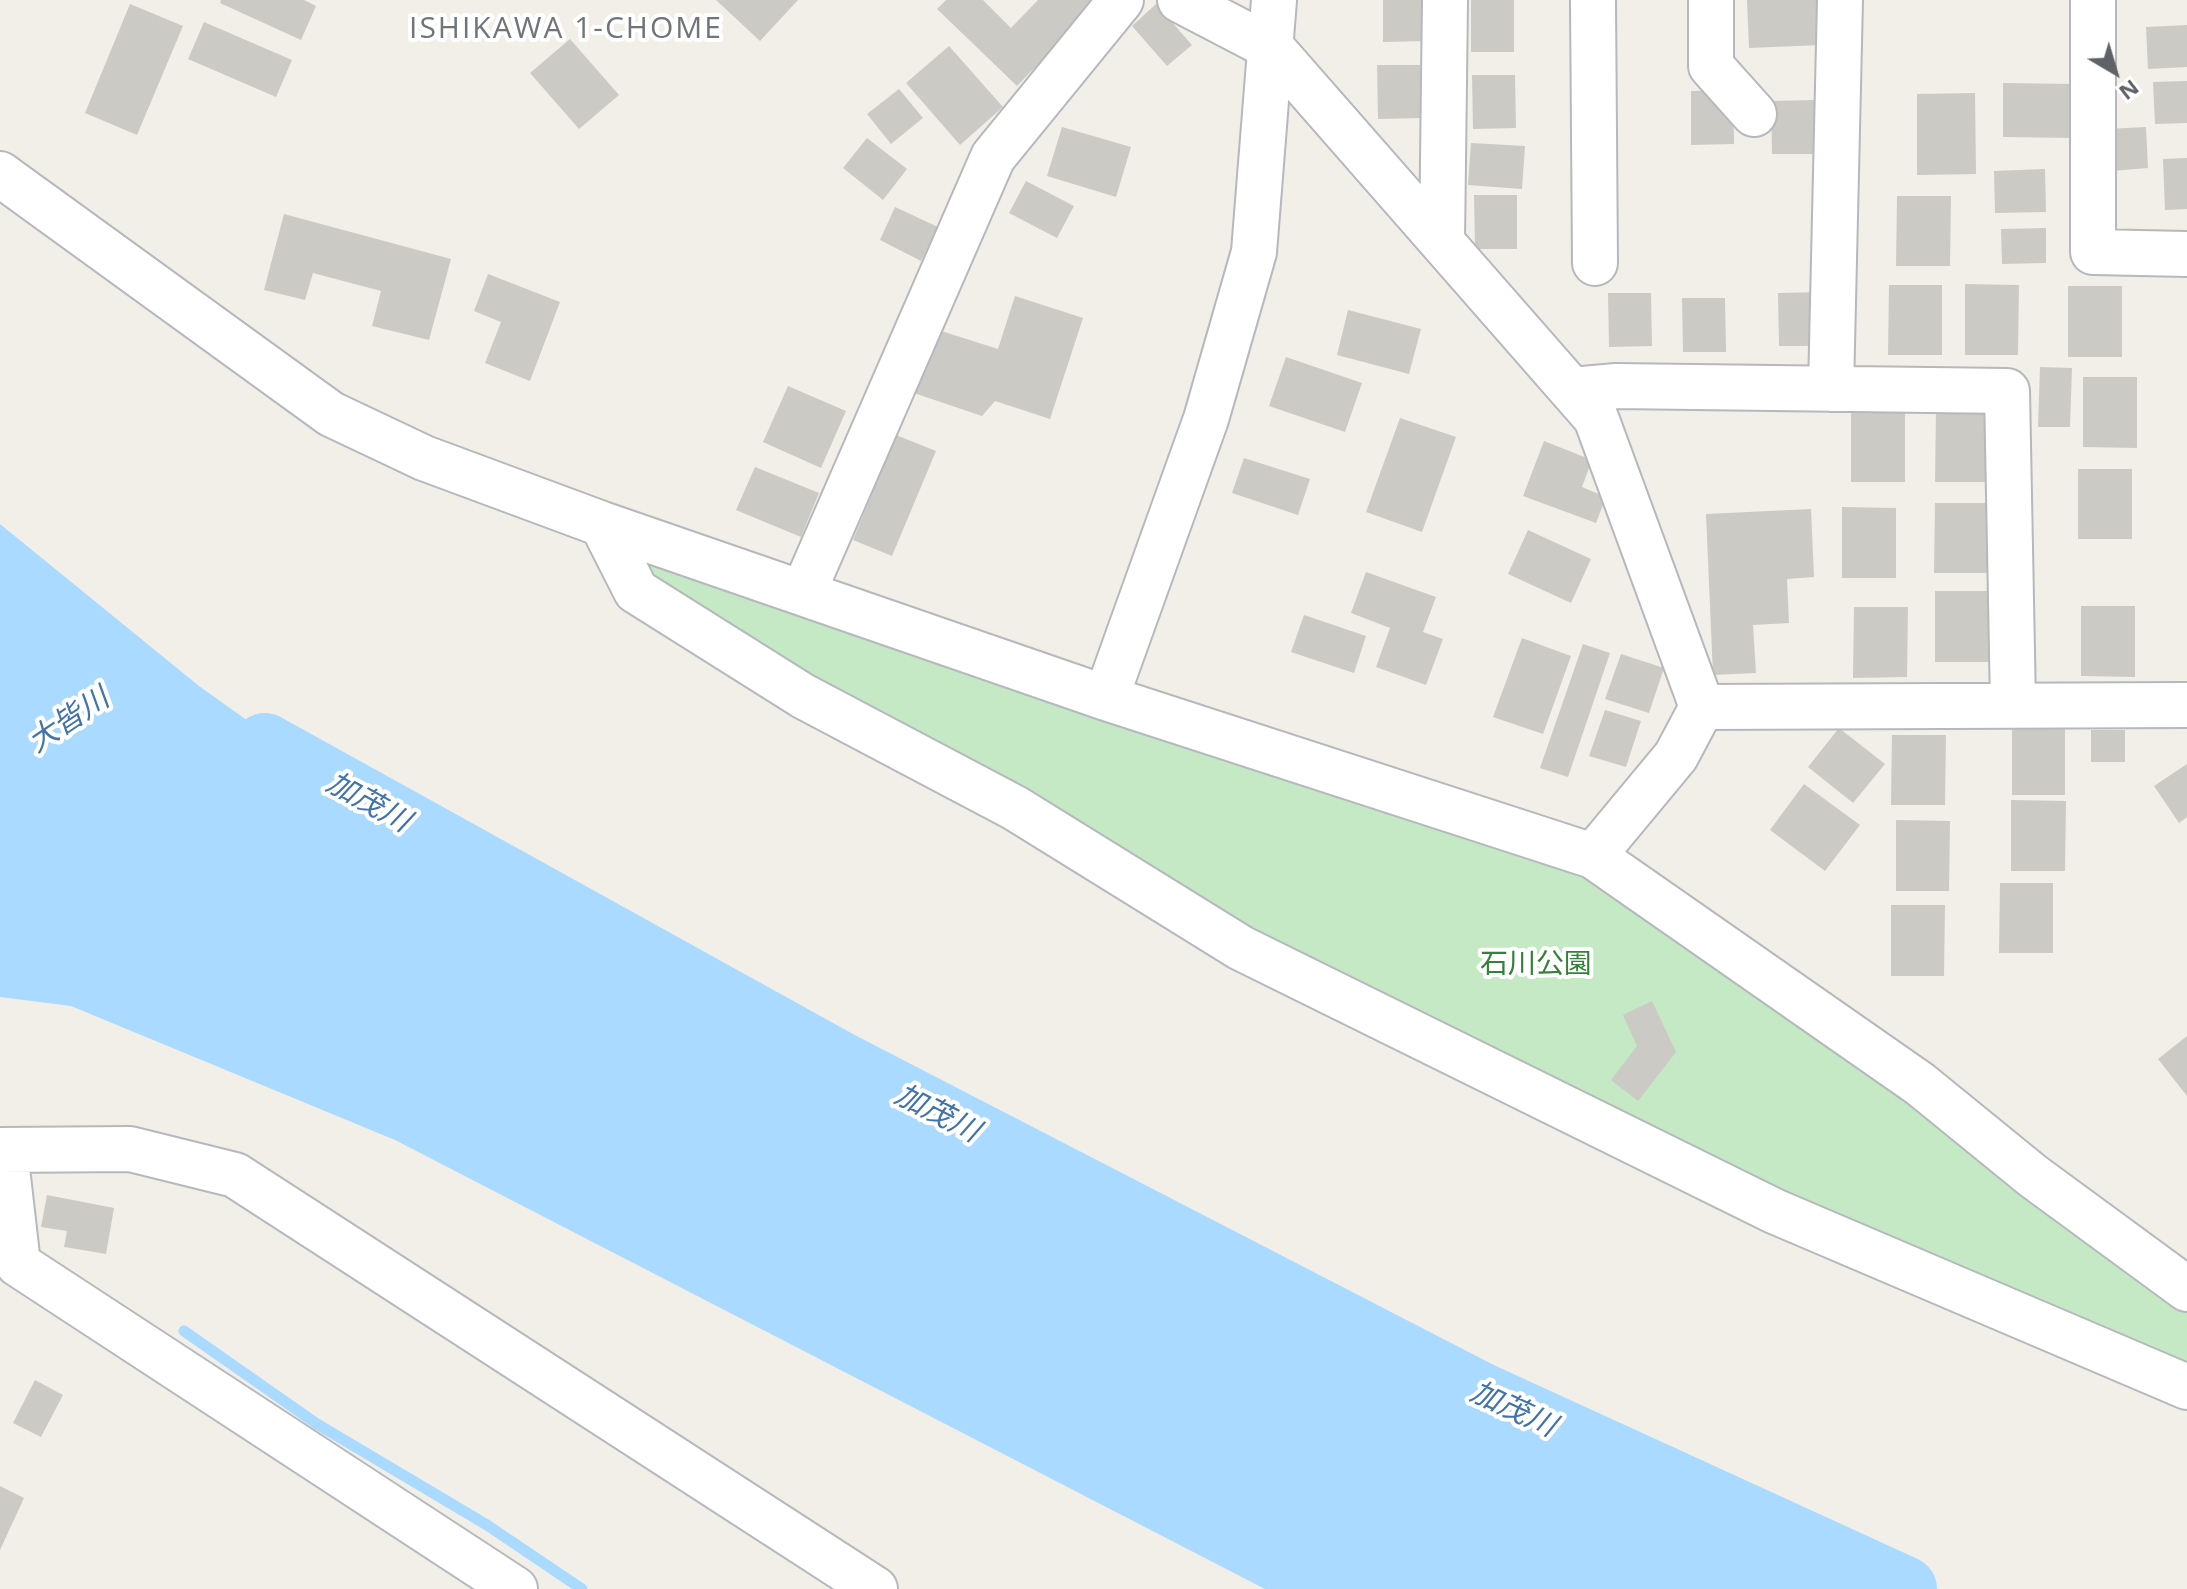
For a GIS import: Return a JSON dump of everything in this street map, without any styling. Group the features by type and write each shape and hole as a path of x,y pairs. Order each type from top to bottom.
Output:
{"street":[{"path":"803,593 993,157 1121,0"},
{"path":"1180,0 1272,48 1596,418 1702,707 1676,756 1593,856"},
{"path":"1106,698 1206,419 1254,252 1274,0"},
{"path":"1442,241 1445,0"},
{"path":"1593,0 1595,263"},
{"path":"1711,0 1711,66 1754,114"},
{"path":"1831,389 1840,0"},
{"path":"2093,0 2093,252 2187,254"},
{"path":"0,174 331,414 424,458 602,524 1106,698 1593,856 1920,1084 2033,1176 2187,1289"},
{"path":"1572,390 1616,386 2007,391 2013,704"},
{"path":"602,524 636,591 803,696 1015,808 1241,948 1774,1211 2187,1387"},
{"path":"1702,707 2187,705"},
{"path":"515,1589 18,1264 3,1150 130,1149 235,1175 875,1589"}],"green space":[{"name":"石川公園","path":"620,541 1585,870 2187,1292 2187,1376 2111,1347 1245,938 642,586"}],"water":[{"name":"大皆川","path":"0,524 199,686 499,900 1458,1415 1889,1589 1265,1589 395,1140 71,1006 0,997"}],"building":[{"path":"221,0 304,0 316,6 301,40 220,3"},
{"path":"716,0 798,0 760,41"},
{"path":"946,0 983,0 1011,28 1038,0 1100,0 1017,86 937,9"},
{"path":"1383,0 1426,0 1426,41 1383,42"},
{"path":"1471,0 1514,0 1514,52 1471,52"},
{"path":"1747,0 1819,0 1821,45 1749,48"},
{"path":"130,4 183,26 137,135 85,113"},
{"path":"1156,4 1192,45 1167,66 1132,26"},
{"path":"204,22 292,60 276,97 188,59"},
{"path":"2187,25 2187,67 2148,69 2146,27"},
{"path":"570,39 619,95 579,129 530,73"},
{"path":"949,46 1003,107 960,145 906,83"},
{"path":"1377,65 1420,65 1420,118 1378,119"},
{"path":"1472,75 1515,75 1516,128 1473,129"},
{"path":"2187,81 2187,123 2155,124 2153,82"},
{"path":"2003,83 2074,84 2073,138 2003,137"},
{"path":"899,89 923,118 891,144 867,114"},
{"path":"1733,90 1734,144 1691,145 1691,91"},
{"path":"1975,93 1976,174 1917,175 1917,94"},
{"path":"1814,100 1815,154 1772,154 1771,101"},
{"path":"1062,127 1131,147 1116,197 1047,176"},
{"path":"2146,127 2148,168 2110,171 2108,129"},
{"path":"867,138 907,169 883,200 843,168"},
{"path":"1471,143 1525,146 1522,189 1468,185"},
{"path":"2187,158 2187,209 2165,210 2163,159"},
{"path":"2045,169 2046,212 1995,213 1994,171"},
{"path":"1026,181 1074,206 1057,238 1009,213"},
{"path":"1474,195 1517,195 1517,249 1475,249"},
{"path":"1897,196 1951,196 1950,266 1896,266"},
{"path":"895,207 938,227 921,261 880,240"},
{"path":"284,214 451,259 429,340 372,326 381,291 313,273 305,300 264,290"},
{"path":"2046,228 2046,263 2002,264 2001,229"},
{"path":"488,274 560,302 530,381 485,363 501,322 474,311"},
{"path":"1965,284 2019,285 2018,355 1965,355"},
{"path":"1889,285 1942,285 1942,355 1888,355"},
{"path":"2068,286 2122,286 2122,357 2068,357"},
{"path":"1821,292 1822,346 1779,346 1778,293"},
{"path":"1608,293 1651,293 1652,346 1609,347"},
{"path":"1015,296 1083,318 1050,419 995,401 982,416 911,392 932,328 998,349"},
{"path":"1682,298 1725,298 1726,352 1683,352"},
{"path":"1348,310 1421,329 1409,374 1337,355"},
{"path":"1286,357 1362,383 1345,432 1269,406"},
{"path":"2040,367 2072,368 2070,427 2038,427"},
{"path":"2083,377 2137,377 2137,448 2083,447"},
{"path":"788,386 846,411 821,468 763,442"},
{"path":"1851,411 1905,411 1905,482 1851,482"},
{"path":"1936,411 1990,411 1989,482 1935,482"},
{"path":"1400,418 1456,437 1422,532 1366,512"},
{"path":"896,435 936,451 892,556 853,540"},
{"path":"1544,441 1592,460 1582,487 1606,497 1596,523 1523,496"},
{"path":"1244,458 1310,479 1298,515 1232,493"},
{"path":"755,467 819,493 801,537 736,510"},
{"path":"2078,469 2132,469 2132,539 2078,539"},
{"path":"1935,503 1988,503 1988,573 1934,573"},
{"path":"1842,507 1896,508 1896,578 1842,578"},
{"path":"1811,509 1814,577 1787,579 1789,623 1753,625 1756,673 1713,675 1706,514"},
{"path":"1528,530 1591,559 1571,603 1508,574"},
{"path":"1366,572 1436,597 1423,632 1443,639 1426,685 1376,667 1390,628 1351,613"},
{"path":"1935,591 1990,591 1989,662 1935,662"},
{"path":"2081,606 2135,606 2135,677 2081,676"},
{"path":"1854,607 1908,607 1907,677 1853,678"},
{"path":"1304,615 1366,636 1354,673 1291,652"},
{"path":"1522,638 1571,656 1543,734 1493,717"},
{"path":"1583,644 1610,653 1568,777 1540,768"},
{"path":"1621,654 1664,668 1649,713 1605,699"},
{"path":"1605,710 1641,721 1626,767 1589,756"},
{"path":"2012,725 2065,725 2065,795 2012,795"},
{"path":"1839,728 1885,764 1853,803 1808,767"},
{"path":"2091,730 2125,730 2125,762 2091,762"},
{"path":"1892,735 1946,735 1945,805 1891,805"},
{"path":"2187,764 2187,817 2179,823 2154,786"},
{"path":"1804,784 1860,825 1825,871 1770,830"},
{"path":"2011,800 2066,801 2065,871 2011,871"},
{"path":"1896,820 1950,821 1949,891 1896,891"},
{"path":"2000,883 2053,883 2053,953 1999,953"},
{"path":"1891,905 1945,905 1944,976 1891,976"},
{"path":"1652,1001 1676,1052 1638,1101 1611,1080 1637,1046 1623,1015"},
{"path":"2187,1036 2187,1096 2158,1059"},
{"path":"47,1195 114,1208 106,1254 64,1247 67,1231 41,1227"},
{"path":"35,1380 63,1395 41,1437 13,1423"},
{"path":"0,1486 24,1498 0,1550"}],"waterway":[{"name":"加茂川","path":"265,746 841,1065 1480,1395 1904,1589"},
{"path":"184,1331 317,1424 487,1525 582,1589"}],"district":[{"name":"ISHIKAWA 1-CHOME","path":"566,29"}]}
